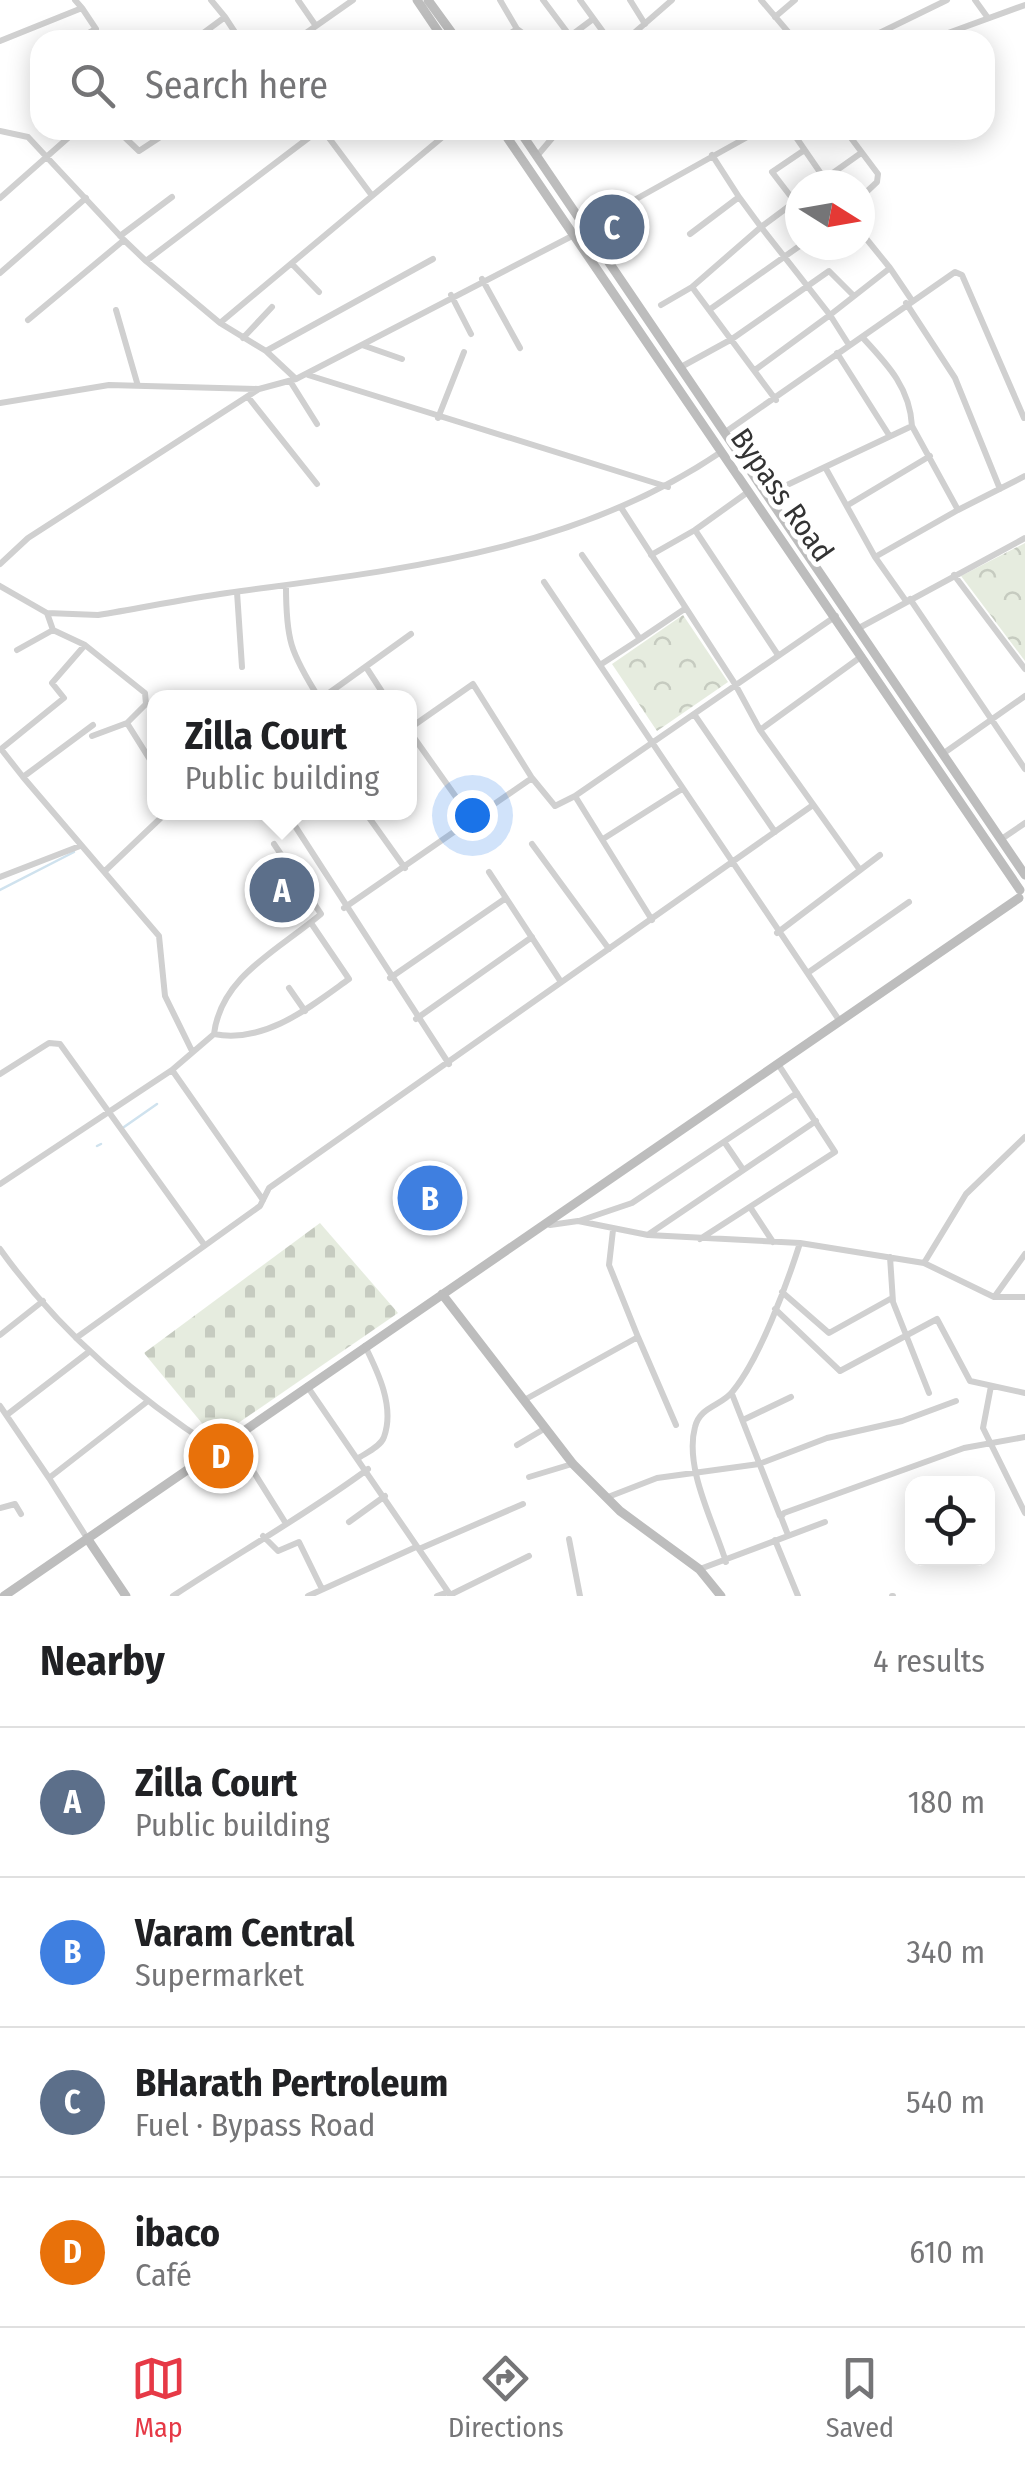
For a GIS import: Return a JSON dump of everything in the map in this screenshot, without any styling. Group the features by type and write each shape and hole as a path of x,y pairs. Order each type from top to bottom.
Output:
{"main road":[{"path":"417,0 437,30"},
{"path":"428,0 450,30"},
{"name":"Bypass Road","path":"509,140 681,368 1025,875"},
{"name":"Bypass Road","path":"525,140 578,232 721,452 864,655 1022,895"},
{"path":"4,1596 214,1448 233,1440 306,1385 550,1225 1022,895"},
{"path":"442,1294 573,1464 662,1544 699,1570 719,1595"},
{"path":"88,1538 126,1596"}],"street":[{"path":"75,0 96,29"},
{"path":"212,0 233,30"},
{"path":"298,0 316,26"},
{"path":"310,30 354,0"},
{"path":"543,0 562,30"},
{"path":"580,0 601,30"},
{"path":"630,0 645,24"},
{"path":"638,30 672,0"},
{"path":"760,0 787,30"},
{"path":"775,16 795,0"},
{"path":"886,30 947,0"},
{"path":"974,0 988,18"},
{"path":"502,1 520,30"},
{"path":"956,30 1025,5"},
{"path":"0,41 82,8"},
{"path":"207,30 225,17"},
{"path":"579,30 593,20"},
{"path":"0,131 30,139"},
{"path":"31,140 146,261 220,323 266,351 293,380 316,424"},
{"path":"0,198 65,140"},
{"path":"127,140 139,151 156,140"},
{"path":"146,261 308,140"},
{"path":"329,140 370,194"},
{"path":"220,323 439,140"},
{"path":"536,157 550,140"},
{"path":"0,402 50,391 138,386 260,389 293,380 482,278 578,232 740,140"},
{"path":"797,140 818,170"},
{"path":"851,140 872,170"},
{"path":"785,187 772,172 803,151"},
{"path":"712,154 740,198 785,255"},
{"path":"836,170 860,154"},
{"path":"28,320 172,197"},
{"path":"0,273 86,198"},
{"path":"690,234 740,198"},
{"path":"661,306 692,287 785,209"},
{"path":"875,250 890,268 954,378 1000,489"},
{"path":"710,310 785,257"},
{"path":"266,351 433,259"},
{"path":"789,260 849,345"},
{"path":"292,264 319,292"},
{"path":"755,370 890,268"},
{"path":"681,368 732,339 829,271 854,296"},
{"path":"724,433 776,400 836,352 863,338 946,276 962,275 1025,418"},
{"path":"482,278 520,348"},
{"path":"692,287 776,400"},
{"path":"451,295 470,334"},
{"path":"244,338 272,307"},
{"path":"116,310 138,386"},
{"path":"863,338 890,367 911,401 912,426 958,510"},
{"path":"362,345 402,359"},
{"path":"438,418 464,352"},
{"path":"836,352 889,436"},
{"path":"306,375 669,487"},
{"path":"0,564 28,538 260,389"},
{"path":"248,397 316,484"},
{"path":"768,494 912,426"},
{"path":"0,586 47,613 98,615 464,560 622,509 669,487 721,452"},
{"path":"848,505 930,456"},
{"path":"825,467 875,557 1024,767"},
{"path":"875,557 1025,476"},
{"path":"652,555 748,492"},
{"path":"622,509 735,684 760,730 860,870"},
{"path":"695,530 778,655"},
{"path":"859,628 1025,538"},
{"path":"582,555 640,639"},
{"path":"954,575 1025,669"},
{"path":"544,582 838,1020"},
{"path":"286,586 286,634 298,664 315,690"},
{"path":"237,592 242,667"},
{"path":"600,665 686,608"},
{"path":"47,613 53,630 85,645 145,692 146,704 126,723 92,736"},
{"path":"417,725 473,684 532,778 555,806 836,616"},
{"path":"16,650 53,630"},
{"path":"332,690 411,634"},
{"path":"85,645 52,683 64,698 0,749 159,936 165,996 189,1038 192,1052"},
{"path":"760,730 864,655"},
{"path":"366,667 381,690"},
{"path":"944,753 1025,696"},
{"path":"694,714 775,832"},
{"path":"126,723 147,755"},
{"path":"23,776 93,725"},
{"path":"417,740 473,821"},
{"path":"344,908 532,778"},
{"path":"603,839 682,789"},
{"path":"575,796 652,920"},
{"path":"76,1338 263,1200 269,1188 814,805"},
{"path":"106,870 159,820"},
{"path":"292,820 344,908 450,1064"},
{"path":"370,820 404,868"},
{"path":"1003,838 1025,823"},
{"path":"0,1184 172,1070 214,1034 217,1011 232,988 322,914 274,844"},
{"path":"532,844 609,949"},
{"path":"0,877 80,846"},
{"path":"778,932 880,855"},
{"path":"489,872 560,982"},
{"path":"390,978 506,898"},
{"path":"809,972 908,902"},
{"path":"214,1034 234,1038 305,1011 349,979 311,923"},
{"path":"416,1019 532,937"},
{"path":"289,988 305,1011"},
{"path":"0,1074 56,1042 203,1243"},
{"path":"699,1239 836,1152 778,1064"},
{"path":"172,1070 263,1200"},
{"path":"550,1225 625,1208 797,1093"},
{"path":"648,1234 816,1121"},
{"path":"924,1263 941,1229 966,1194 1025,1137"},
{"path":"725,1143 742,1168"},
{"path":"750,1207 773,1242"},
{"path":"578,1221 648,1234 800,1243 924,1263 994,1297 1025,1297"},
{"path":"613,1230 609,1265 676,1426"},
{"path":"726,1562 696,1472 694,1429 700,1415 732,1394 775,1310 800,1243"},
{"path":"1,1253 90,1351 148,1401 214,1448"},
{"path":"994,1297 1025,1254"},
{"path":"890,1258 892,1298 929,1392"},
{"path":"782,1292 829,1333 892,1298"},
{"path":"0,1334 42,1301"},
{"path":"775,1310 840,1371 905,1334 934,1320 942,1321 970,1381 1025,1394"},
{"path":"526,1399 638,1337"},
{"path":"360,1457 380,1443 385,1429 384,1390 365,1346"},
{"path":"8,1414 90,1351"},
{"path":"306,1385 360,1457 450,1595"},
{"path":"990,1386 982,1423 1025,1514"},
{"path":"732,1394 788,1535"},
{"path":"745,1419 791,1397"},
{"path":"49,1478 148,1401"},
{"path":"608,1497 657,1478 759,1464 827,1438 902,1421 956,1402"},
{"path":"0,1406 88,1538"},
{"path":"516,1444 544,1430"},
{"path":"781,1518 964,1448 1025,1437"},
{"path":"233,1440 285,1522"},
{"path":"529,1477 573,1464"},
{"path":"173,1596 285,1522 325,1501 368,1469"},
{"path":"349,1522 385,1496"},
{"path":"0,1508 15,1504 21,1514"},
{"path":"308,1596 523,1504"},
{"path":"699,1570 825,1522"},
{"path":"263,1536 278,1551 299,1542 322,1589"},
{"path":"568,1539 580,1596"},
{"path":"775,1540 798,1596"},
{"path":"437,1596 450,1595 529,1556"}],"green space":[{"path":"1025,543 1025,661 961,576"},
{"path":"683,615 728,682 657,731 612,664"},
{"path":"320,1223 398,1313 215,1439 144,1353"}],"waterway":[{"path":"0,890 74,852"},
{"path":"124,1127 157,1104"},
{"path":"97,1146 101,1144"}],"place":[{"name":"BHarath Pertroleum","path":"612,227"},
{"name":"Zilla Court","path":"282,890"},
{"name":"Varam Central","path":"430,1198"},
{"name":"ibaco","path":"221,1456"}]}
